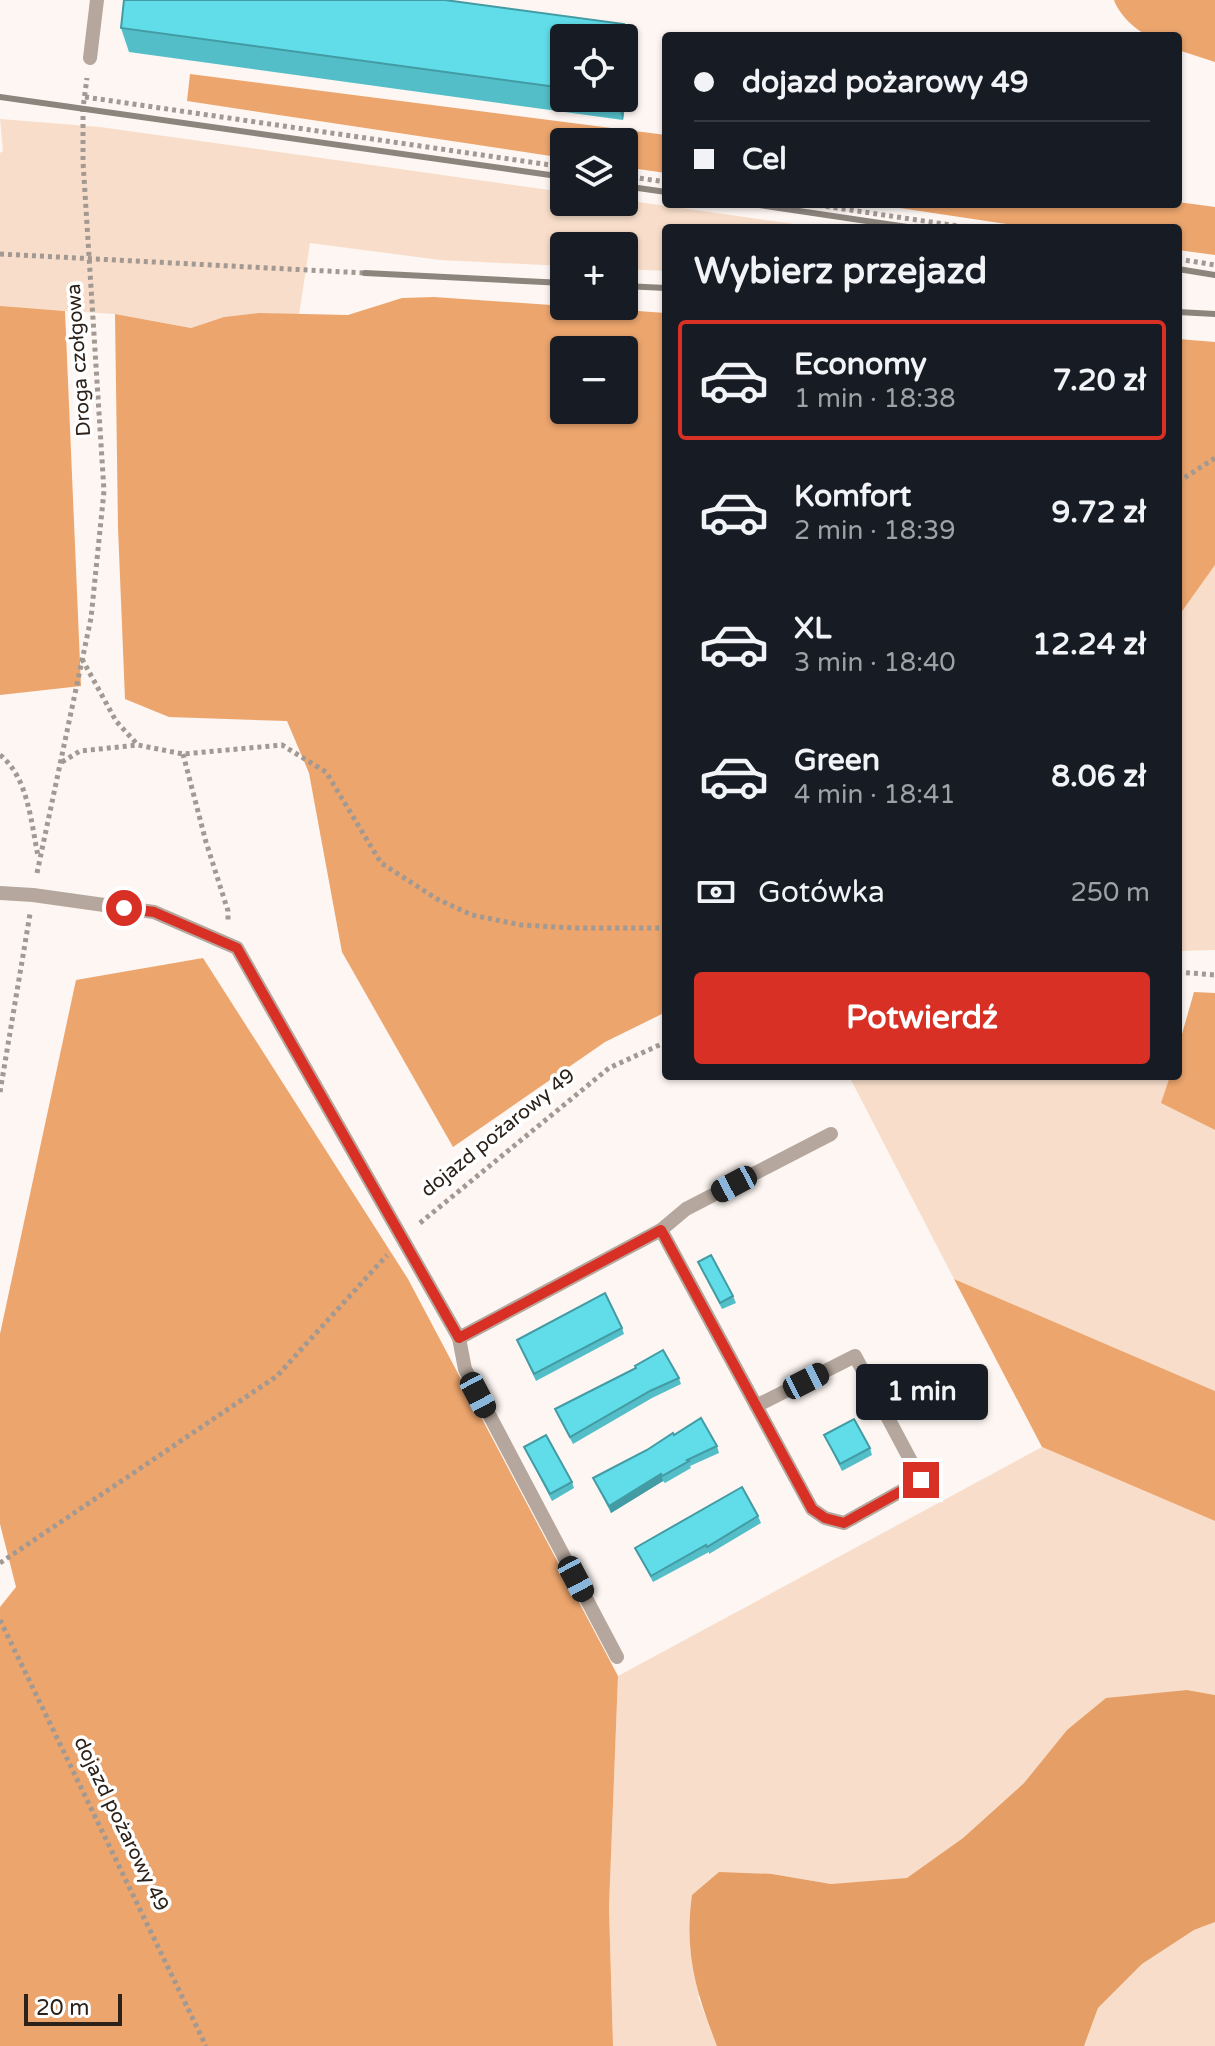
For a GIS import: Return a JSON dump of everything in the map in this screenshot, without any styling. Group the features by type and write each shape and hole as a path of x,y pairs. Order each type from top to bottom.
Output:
{"lane":[{"path":"90,58 97,0"},
{"path":"0,893 154,912 237,948 459,1338 465,1369 617,1657"},
{"path":"459,1338 661,1230 686,1209 831,1134"},
{"path":"661,1230 756,1406 812,1509 825,1518 844,1523 921,1480 855,1356 756,1406"}],"path":[{"name":"Droga czołgowa","path":"0,1092 39,858 91,618 104,491 83,162 90,58"},
{"path":"85,97 550,165"},
{"path":"638,178 662,181"},
{"path":"837,208 944,224"},
{"path":"0,254 365,273"},
{"path":"1182,260 1215,265"},
{"path":"1182,479 1215,458"},
{"path":"82,659 116,721 138,745"},
{"path":"61,762 80,751 138,745 183,754 282,745 326,772 381,863 437,899 472,915 521,925 662,928"},
{"path":"183,754 228,911 229,944"},
{"path":"0,755 14,766 28,805 39,858"},
{"path":"1182,972 1215,975"},
{"name":"dojazd pożarowy 49","path":"0,1563 277,1376 404,1237 609,1068 662,1044"},
{"name":"dojazd pożarowy 49","path":"0,1620 206,2046"}],"shaded area":[{"path":"1114,0 1215,0 1215,62 1182,51 1182,32 1142,32"},
{"path":"190,74 611,128 550,128 550,156 187,101"},
{"path":"0,119 100,127 550,190 550,216 638,216 638,202 662,205 662,208 795,224 662,224 662,271 638,270 638,232 550,232 550,265 440,260 310,243 299,315 259,313 224,317 191,328 115,314 0,306 0,153 3,151"},
{"path":"638,131 662,134 662,172 638,169"},
{"path":"1182,203 1215,207 1215,255 1182,251 1182,224 1006,224 900,208 1182,208"},
{"path":"434,297 550,305 550,320 638,320 638,311 662,313 662,1014 605,1042 453,1147 342,952 309,773 287,721 169,717 125,699 118,528 115,314 191,328 224,317 259,313 348,315 402,298"},
{"path":"0,306 65,311 81,686 0,695"},
{"path":"1182,339 1215,342 1215,565 1182,611"},
{"path":"1215,565 1215,950 1182,951 1182,611"},
{"path":"203,958 408,1279 618,1676 609,1907 613,2046 0,2046 0,1607 16,1587 0,1524 0,1334 76,980"},
{"path":"1194,992 1215,993 1215,1130 1161,1103 1169,1080 1182,1080 1182,1034"},
{"path":"851,1080 1169,1080 1162,1103 1215,1130 1215,1391 954,1279"},
{"path":"954,1279 1215,1391 1215,1521 1042,1447"},
{"path":"1042,1447 1215,1521 1215,1695 1187,1690 1067,1730 1024,1783 963,1838 907,1879 831,1884 772,1874 698,1997 717,2046 613,2046 609,1907 618,1676"},
{"path":"1187,1690 1215,1695 1215,1922 1194,1930 1142,1964 1098,2008 1084,2046 717,2046 694,1972 690,1916 692,1895 719,1872 772,1874 831,1884 907,1878 963,1838 1024,1783 1067,1730 1106,1698"},
{"path":"1215,1922 1215,2046 1084,2046 1098,2008 1142,1964 1194,1930"}],"building":[{"path":"124,0 445,0 624,24 550,24 550,86 121,28"},
{"path":"711,1255 733,1296 720,1303 698,1262"},
{"path":"605,1293 622,1328 534,1374 517,1340"},
{"path":"663,1350 679,1378 570,1437 555,1409 636,1368"},
{"path":"701,1418 717,1446 661,1474 609,1506 593,1478"},
{"path":"854,1419 870,1448 840,1464 824,1435"},
{"path":"546,1435 572,1482 550,1494 524,1447"},
{"path":"742,1487 758,1516 651,1576 635,1548"}],"railway":[{"path":"0,97 550,175"},
{"path":"638,188 662,191"},
{"path":"779,208 887,224"},
{"path":"1182,270 1215,275"},
{"path":"365,273 550,282"},
{"path":"638,287 662,288"},
{"path":"1182,312 1215,314"}],"route":[{"path":"124,908 154,912 237,948 459,1338 661,1230 812,1509 825,1518 844,1523 921,1480"}]}
